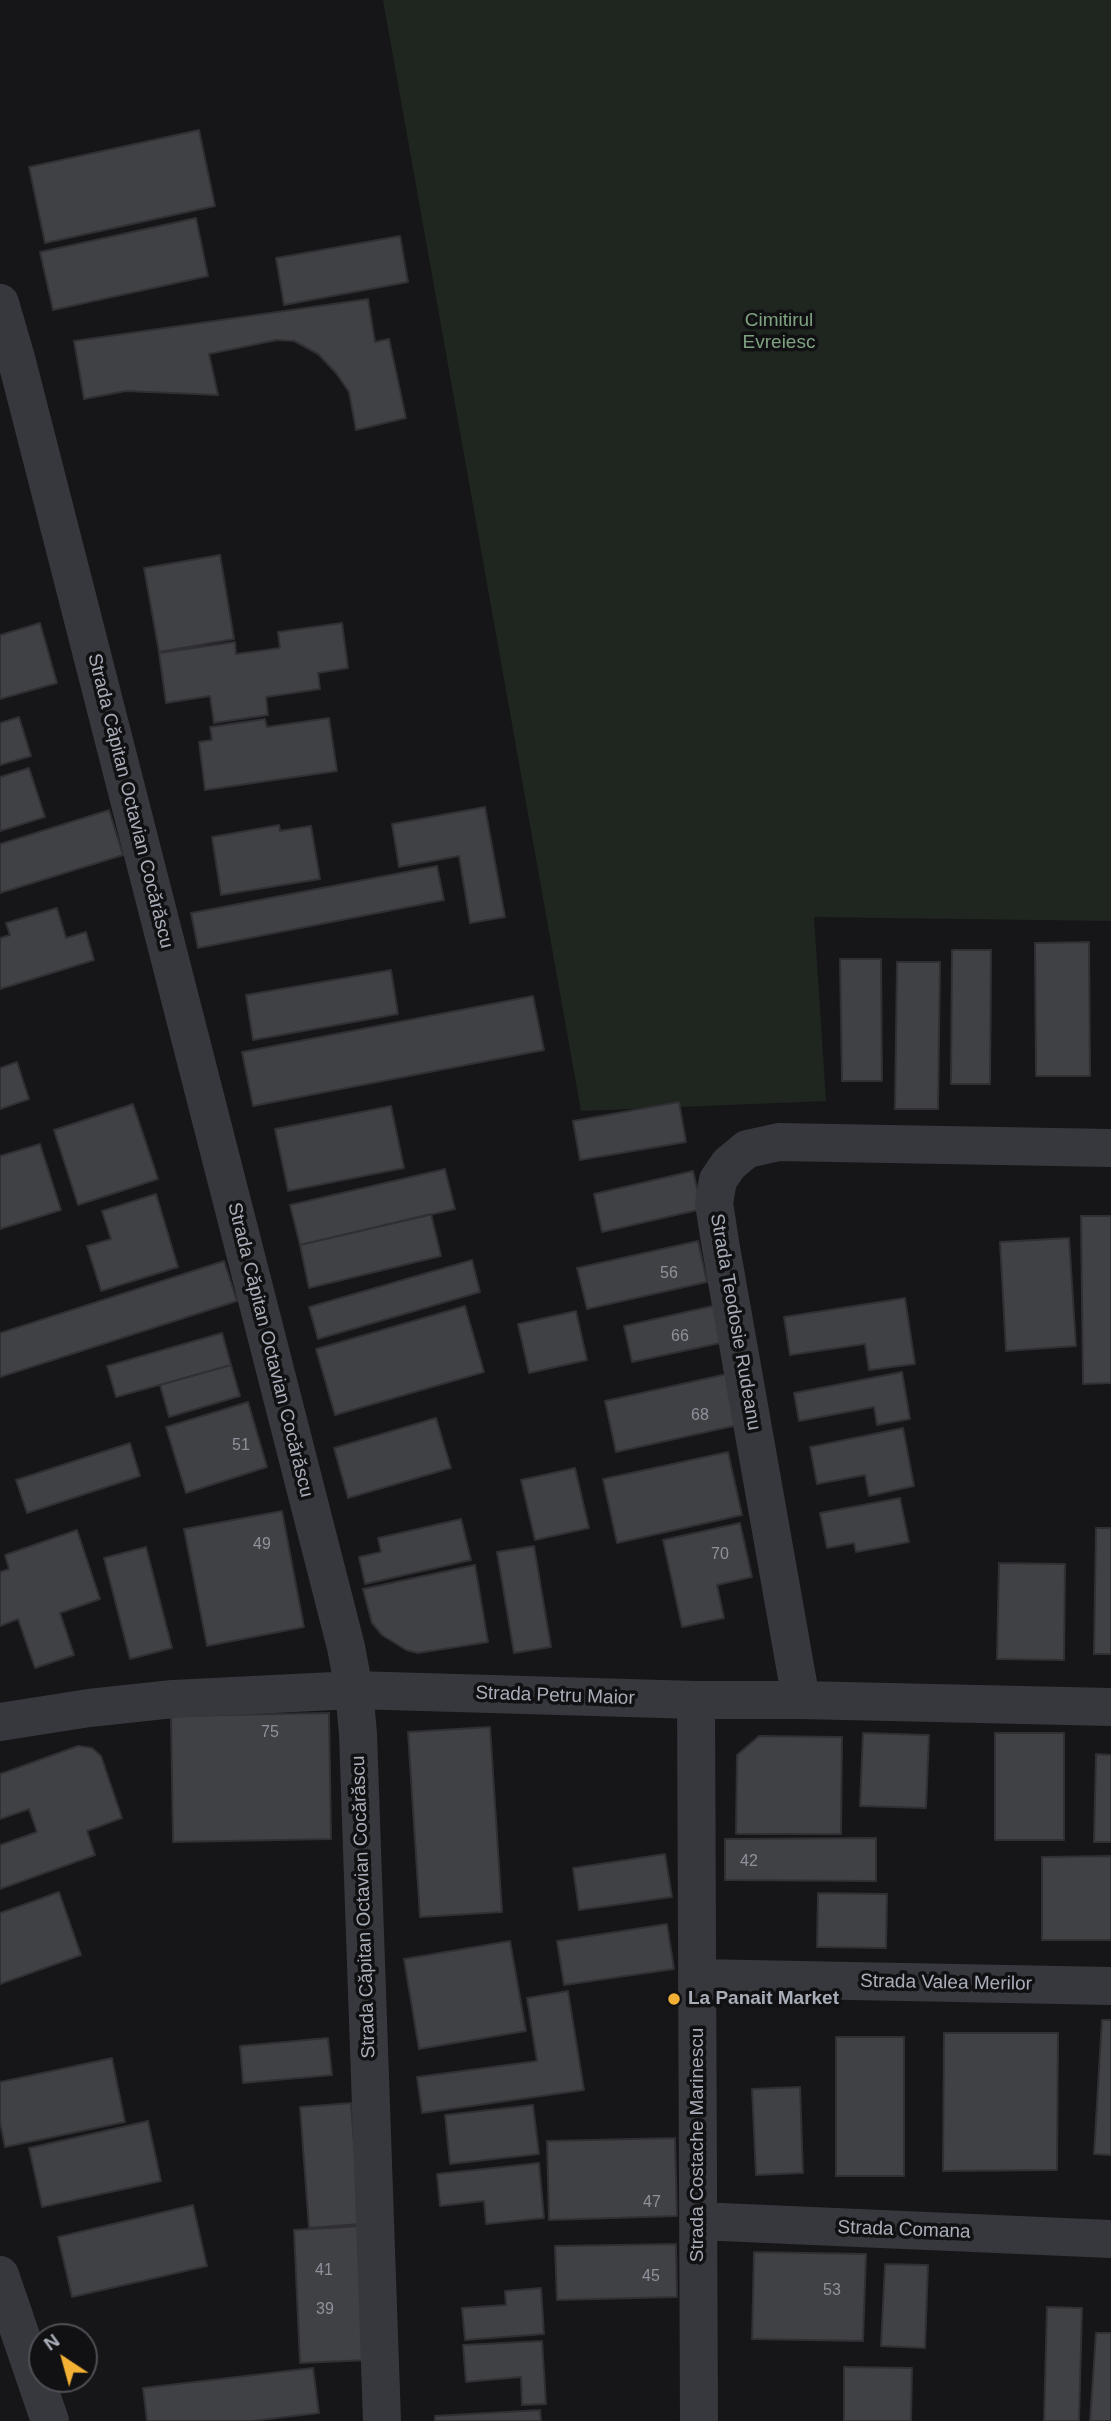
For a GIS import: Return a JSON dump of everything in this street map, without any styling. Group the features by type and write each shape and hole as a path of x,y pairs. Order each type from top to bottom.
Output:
{"street":[{"name":"Strada Căpitan Octavian Cocărăscu","path":"0,303 346,1647 354,1690 358,1734 382,2421"},
{"name":"Strada Teodosie Rudeanu","path":"801,1700 720,1242 714,1203 718,1180 729,1164 747,1149 779,1142 1111,1148"},
{"name":"Strada Petru Maior","path":"0,1722 89,1708 173,1699 354,1690 696,1700 1111,1707"},
{"name":"Strada Costache Marinescu","path":"696,1700 699,2421"},
{"name":"Strada Valea Merilor","path":"697,1978 1111,1986"},
{"name":"Strada Comana","path":"698,2221 1111,2239"},
{"path":"0,2276 50,2421"}],"green space":[{"name":"Cimitirul Evreiesc","path":"383,0 1111,0 1111,921 814,917 826,1101 581,1111"}],"building":[{"path":"199,130 215,206 45,243 29,167"},
{"path":"196,218 208,276 53,310 40,252"},
{"path":"400,236 408,282 284,305 276,258"},
{"path":"368,299 375,342 389,339 406,418 356,430 349,392 336,373 318,354 294,341 277,340 209,354 218,395 126,391 84,399 74,341"},
{"path":"220,555 234,639 159,652 144,568"},
{"path":"40,623 57,683 0,699 0,635"},
{"path":"342,623 348,668 318,673 320,689 266,697 268,715 214,723 210,696 166,703 159,653 235,642 236,654 280,648 278,632"},
{"path":"19,717 31,756 0,765 0,723"},
{"path":"329,718 337,771 205,790 199,742 212,740 210,727 265,719 267,727"},
{"path":"29,768 45,817 0,831 0,777"},
{"path":"485,807 505,917 470,923 459,856 399,867 392,824"},
{"path":"109,810 123,855 0,893 0,844"},
{"path":"279,825 280,831 311,826 320,879 221,895 212,837"},
{"path":"437,866 444,900 198,948 191,913"},
{"path":"57,908 66,938 86,932 94,960 0,989 0,938 10,935 6,923"},
{"path":"1089,942 1090,1076 1036,1076 1035,943"},
{"path":"952,950 991,950 990,1084 951,1084"},
{"path":"840,959 881,959 882,1081 842,1081"},
{"path":"897,962 940,962 938,1109 895,1109"},
{"path":"391,970 398,1014 253,1040 246,995"},
{"path":"533,996 544,1050 253,1106 242,1052"},
{"path":"17,1062 29,1099 0,1109 0,1068"},
{"path":"679,1102 686,1142 580,1160 573,1121"},
{"path":"133,1104 158,1179 78,1205 54,1130"},
{"path":"391,1106 404,1168 288,1191 275,1129"},
{"path":"40,1144 61,1210 0,1229 0,1156"},
{"path":"445,1169 455,1209 300,1245 290,1205"},
{"path":"693,1171 702,1209 602,1232 594,1194"},
{"path":"156,1194 178,1267 101,1291 87,1246 111,1239 102,1211"},
{"path":"431,1214 441,1256 309,1288 300,1245"},
{"path":"1081,1216 1111,1216 1111,1383 1083,1384"},
{"path":"1069,1238 1076,1346 1006,1351 1000,1242"},
{"path":"698,1241 707,1282 587,1309 577,1268"},
{"path":"472,1260 480,1292 318,1339 309,1307"},
{"path":"224,1261 237,1301 0,1377 0,1333"},
{"path":"905,1298 915,1364 869,1370 865,1344 790,1355 784,1317"},
{"path":"717,1305 725,1342 632,1362 624,1326"},
{"path":"465,1306 484,1372 335,1415 316,1349"},
{"path":"576,1311 587,1360 529,1373 518,1324"},
{"path":"222,1333 231,1365 116,1397 107,1366"},
{"path":"231,1365 240,1396 169,1417 160,1385"},
{"path":"902,1372 910,1419 877,1425 874,1407 799,1421 794,1393"},
{"path":"727,1374 738,1425 616,1452 605,1401"},
{"path":"248,1402 267,1467 186,1493 166,1427"},
{"path":"436,1418 451,1468 348,1498 334,1448"},
{"path":"903,1428 914,1486 869,1496 865,1475 817,1484 810,1447"},
{"path":"130,1443 140,1476 27,1513 16,1480"},
{"path":"728,1452 742,1515 617,1543 603,1479"},
{"path":"575,1468 589,1528 535,1540 521,1480"},
{"path":"900,1498 909,1542 856,1552 854,1543 827,1548 820,1513"},
{"path":"282,1511 304,1627 207,1646 184,1529"},
{"path":"461,1519 471,1560 365,1584 359,1557 381,1552 378,1538"},
{"path":"740,1523 752,1577 717,1585 724,1618 682,1627 663,1540"},
{"path":"1096,1528 1111,1528 1111,1654 1094,1654"},
{"path":"77,1530 100,1599 60,1613 74,1655 35,1668 18,1619 0,1626 0,1572 9,1569 5,1555"},
{"path":"534,1546 551,1647 514,1653 497,1552"},
{"path":"146,1547 172,1648 130,1659 104,1558"},
{"path":"999,1563 1065,1564 1064,1660 997,1659"},
{"path":"475,1565 488,1642 418,1653 406,1650 382,1635 372,1623 363,1589"},
{"path":"329,1713 331,1839 173,1842 171,1716"},
{"path":"490,1727 502,1912 420,1917 408,1732"},
{"path":"863,1733 929,1735 926,1808 860,1806"},
{"path":"995,1733 1064,1733 1064,1840 995,1840"},
{"path":"759,1736 842,1737 841,1834 736,1834 737,1755"},
{"path":"78,1746 92,1748 101,1756 122,1818 87,1831 95,1855 0,1889 0,1845 37,1832 29,1809 0,1819 0,1774"},
{"path":"1096,1754 1111,1755 1111,1842 1094,1842"},
{"path":"876,1838 876,1881 725,1880 725,1839"},
{"path":"665,1854 672,1897 579,1910 573,1868"},
{"path":"1111,1856 1111,1940 1042,1940 1042,1857"},
{"path":"59,1892 81,1955 0,1984 0,1913"},
{"path":"818,1893 887,1894 886,1948 817,1947"},
{"path":"667,1924 674,1969 564,1985 557,1941"},
{"path":"510,1941 526,2031 419,2049 404,1959"},
{"path":"568,1991 584,2090 422,2113 417,2077 537,2061 527,1998"},
{"path":"1102,2020 1111,2020 1111,2155 1094,2154"},
{"path":"944,2033 1058,2033 1057,2170 943,2171"},
{"path":"836,2037 904,2037 904,2176 836,2176"},
{"path":"328,2038 332,2075 243,2083 240,2046"},
{"path":"112,2058 125,2122 5,2147 0,2122 0,2082"},
{"path":"800,2087 803,2173 756,2175 752,2089"},
{"path":"351,2103 360,2224 309,2228 300,2107"},
{"path":"533,2105 539,2154 450,2164 445,2115"},
{"path":"148,2121 161,2181 42,2207 29,2148"},
{"path":"675,2138 677,2216 549,2220 547,2141"},
{"path":"539,2163 544,2218 486,2224 484,2201 440,2206 437,2174"},
{"path":"193,2205 207,2266 72,2297 58,2237"},
{"path":"361,2226 368,2360 300,2363 294,2230"},
{"path":"676,2244 677,2297 557,2300 555,2246"},
{"path":"754,2252 866,2254 863,2341 752,2339"},
{"path":"885,2264 928,2265 925,2348 881,2346"},
{"path":"541,2288 544,2334 465,2340 462,2308 506,2305 505,2291"},
{"path":"1047,2307 1082,2308 1079,2421 1044,2421"},
{"path":"1096,2333 1111,2333 1111,2421 1090,2421"},
{"path":"542,2341 546,2404 522,2405 521,2377 466,2382 463,2345"},
{"path":"844,2367 912,2368 911,2421 844,2421"},
{"path":"313,2368 319,2413 252,2421 147,2421 143,2388"},
{"path":"540,2410 541,2421 435,2421 435,2416"}],"place":[{"name":"La Panait Market","path":"674,1999"}]}
